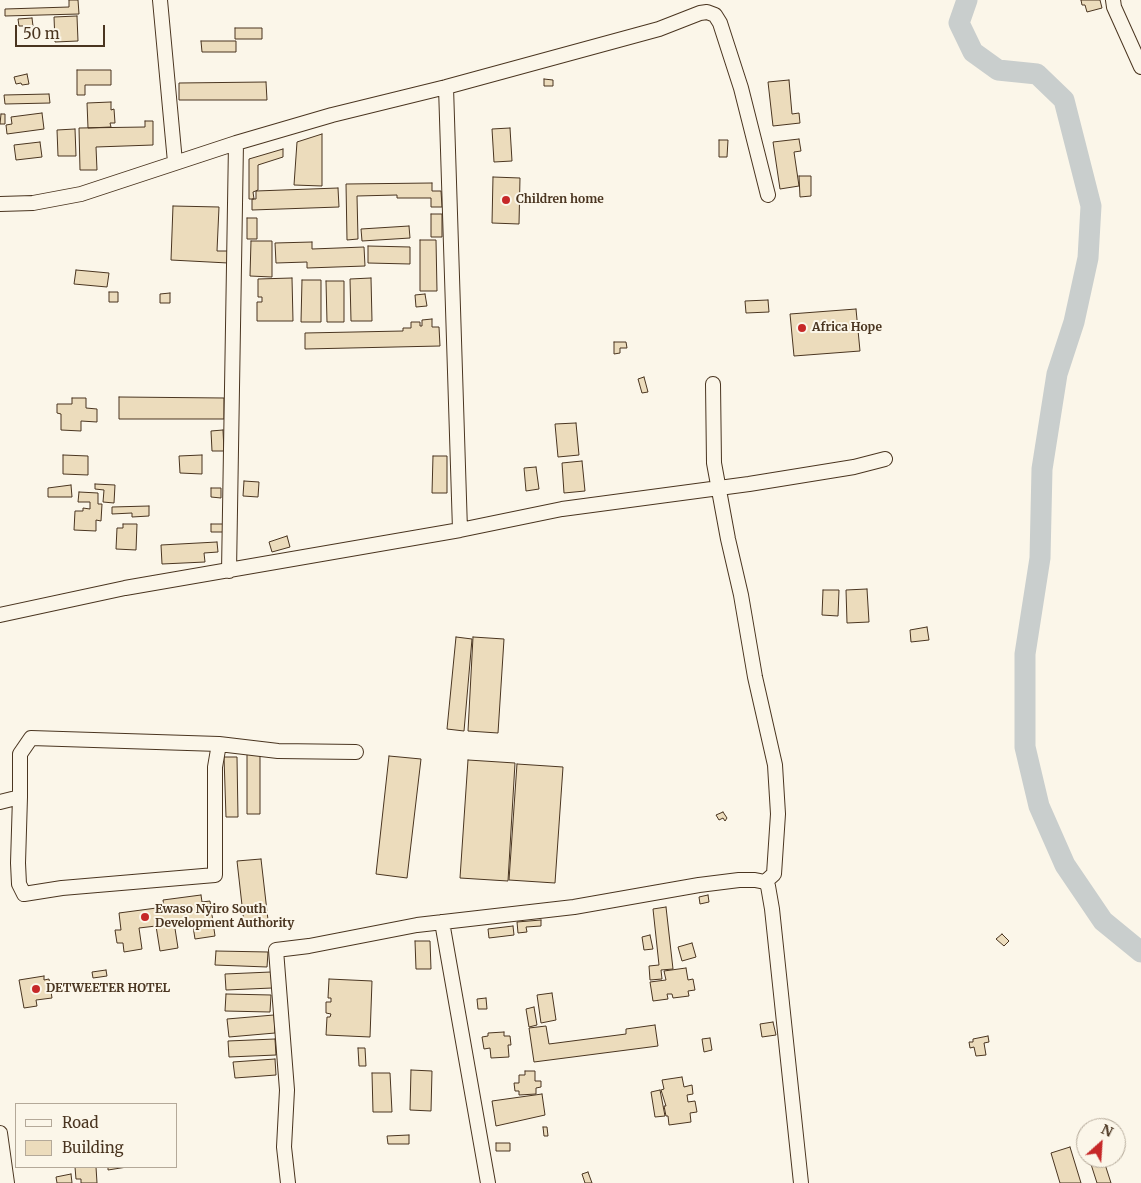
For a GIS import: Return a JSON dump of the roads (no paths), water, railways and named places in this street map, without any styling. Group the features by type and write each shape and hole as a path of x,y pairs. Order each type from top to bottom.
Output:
{"street":[{"path":"160,0 175,162"},
{"path":"1113,0 1114,7 1141,67"},
{"path":"0,204 33,203 80,194 236,143 332,115 446,87 659,29 700,13 711,13 715,15 720,23 741,88 768,194"},
{"path":"446,87 460,530"},
{"path":"229,570 236,143"},
{"path":"713,384 714,463 741,595 755,677 775,765 778,814 774,874 765,882"},
{"path":"0,615 125,588 460,530 562,509 854,467 885,459"},
{"path":"218,744 215,767 214,875 62,888 24,894 19,884 18,870 20,754 31,738 218,744 278,751 356,752"},
{"path":"0,802 20,797"},
{"path":"288,1183 284,1147 287,1090 276,950 309,946 442,922 574,907 739,880 758,880 765,882 769,890 772,909 801,1183"},
{"path":"442,922 488,1183"},
{"path":"1,1141 7,1183"}],"waterway":[{"path":"967,0 959,23 973,52 998,70 1037,74 1064,100 1091,206 1088,258 1074,322 1057,374 1042,469 1040,558 1025,654 1025,747 1039,806 1065,865 1103,921 1141,952"}],"place":[{"name":"Children home","path":"506,200"},
{"name":"Africa Hope","path":"802,328"},
{"name":"Ewaso Nyiro South Development Authority","path":"145,917"},
{"name":"DETWEETER HOTEL","path":"36,989"}]}
